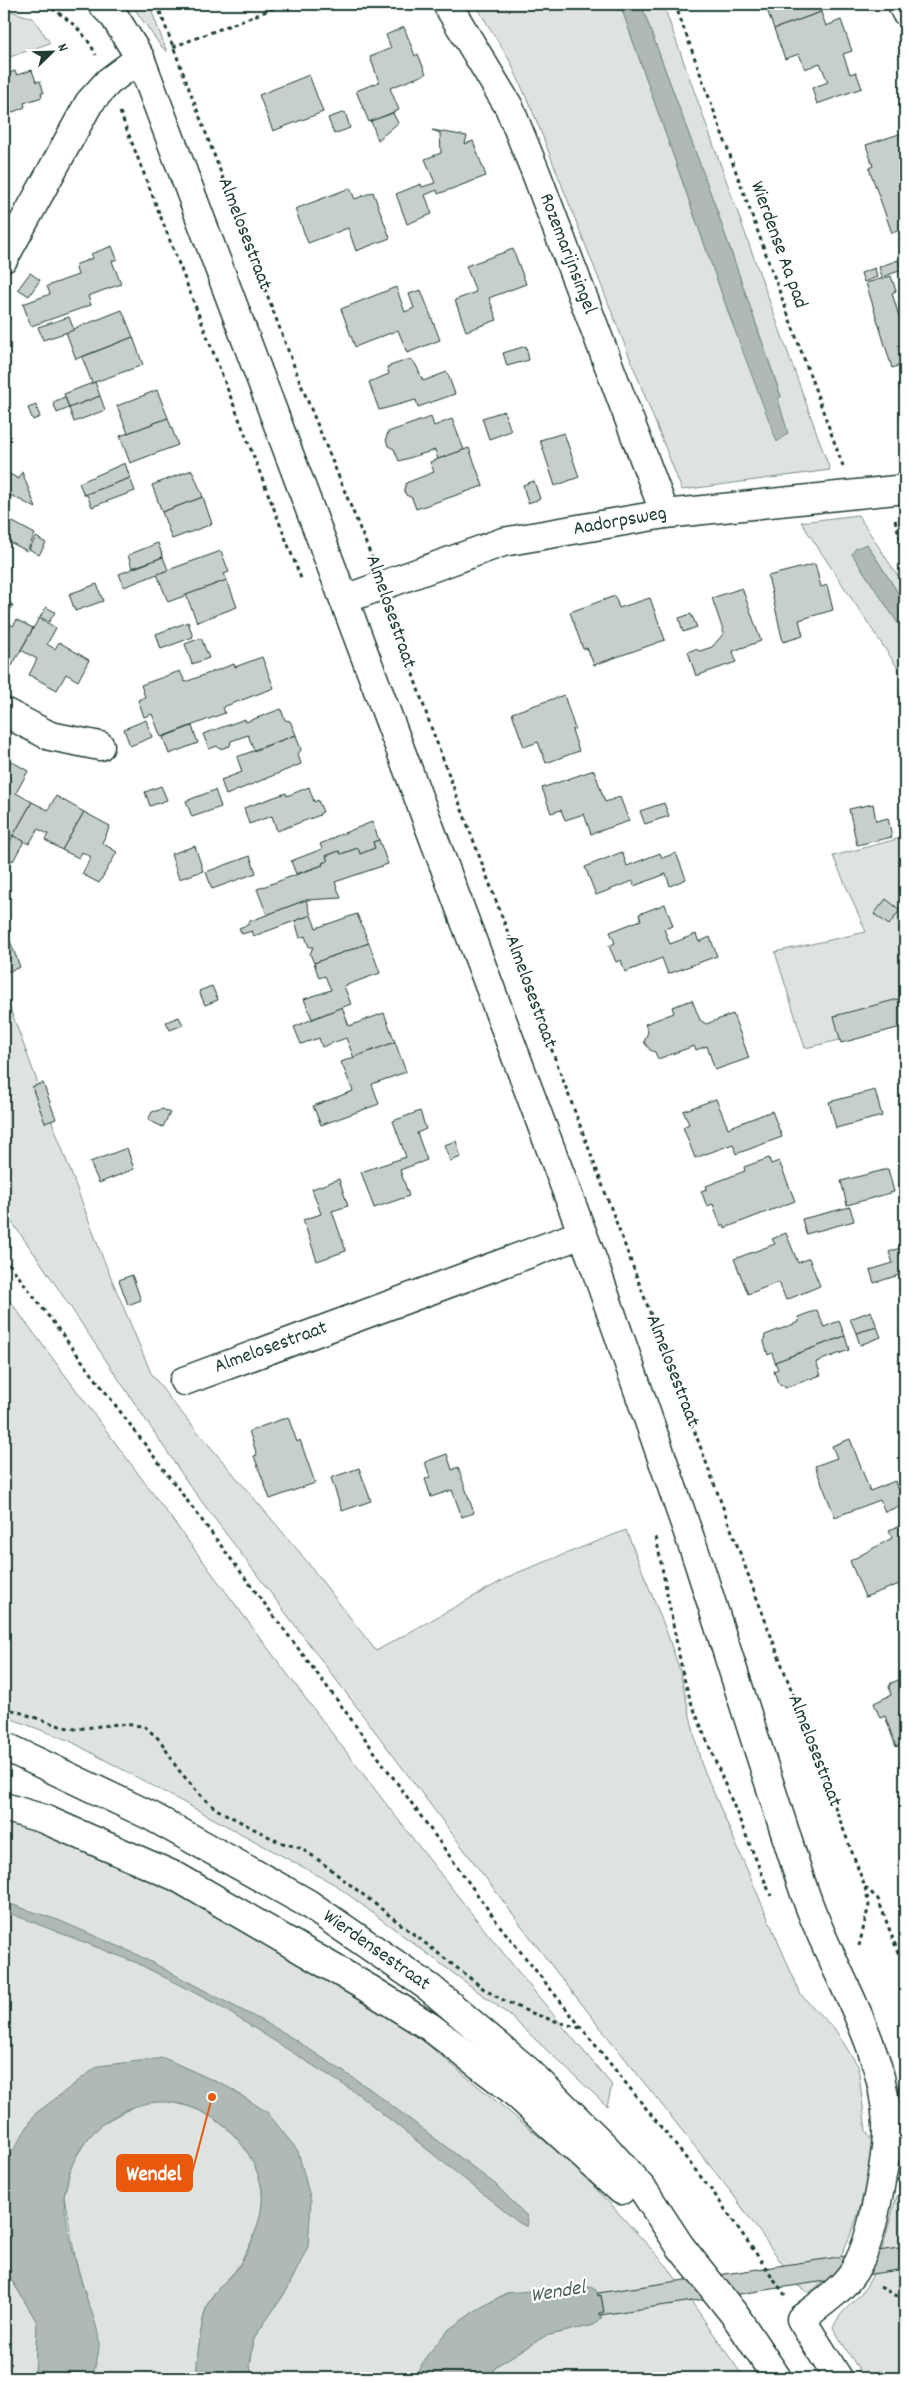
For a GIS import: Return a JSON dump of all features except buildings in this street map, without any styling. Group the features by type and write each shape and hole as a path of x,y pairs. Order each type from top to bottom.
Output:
{"street":[{"name":"Almelosestraat","path":"102,4 114,16 140,58 345,599 582,1234 698,1561 799,1876 816,1922 864,2026 881,2082 888,2126 883,2170 874,2215 853,2272 826,2300 801,2319"},
{"name":"Rozemarijnsingel","path":"447,4 509,107 536,173 665,514"},
{"path":"902,4 905,11"},
{"path":"4,258 89,103 108,82 140,58"},
{"name":"Aadorpsweg","path":"345,599 382,584 504,542 665,514 854,496 905,489"},
{"path":"4,712 50,736 100,746"},
{"name":"Almelosestraat","path":"184,1380 582,1234"},
{"name":"Wierdensestraat","path":"4,1746 151,1816 307,1903 430,1988 529,2072 605,2147 644,2191 680,2246 734,2314 777,2378"},
{"name":"Wierdensestraat","path":"4,1807 44,1819 177,1877 305,1950 430,2027 512,2090 569,2140 680,2246"},
{"path":"801,2319 838,2378"}],"path":[{"path":"45,4 70,20 91,43 108,82 304,585"},
{"name":"Almelosestraat","path":"157,4 302,387 348,496 382,584 431,727 865,1887 869,1904 862,1940 844,1983"},
{"path":"173,47 285,4"},
{"name":"Wierdense Aa pad","path":"675,4 854,496"},
{"path":"4,1257 343,1708 500,1926 713,2192 749,2240 801,2319"},
{"path":"654,1529 683,1675 692,1702 775,1904"},
{"path":"4,1707 63,1727 76,1729 118,1724 144,1726 160,1740 177,1768 199,1794 216,1808 279,1842 300,1848 316,1858 484,1989 506,2003 546,2020 581,2028"},
{"path":"865,1887 878,1899 905,1971"}],"shaded area":[{"path":"131,4 149,4 167,52 160,45"},
{"path":"475,4 620,4 731,320 787,433 778,399 781,396 716,208 641,4 663,4 830,470 682,490 535,117 510,61"},
{"path":"4,9 33,18 50,43 4,59"},
{"path":"858,515 905,587 905,604 867,544 852,554 905,634 905,679 801,522"},
{"path":"905,837 905,1025 805,1048 775,952 866,932 833,856"},
{"path":"4,992 102,1256 151,1373 170,1399 301,1554 376,1651 514,1574 626,1530 679,1668 701,1763 801,1995 836,2031 858,2066 866,2131 875,2147 854,2227 835,2265 809,2293 798,2286 734,2196 558,1974 190,1486 41,1263 4,1211"},
{"path":"4,1293 302,1694 454,1892 612,2085 607,2106 508,2014 334,1884 70,1741 4,1716"},
{"path":"4,1815 173,1885 300,1959 421,2039 576,2167 667,2266 744,2378 488,2378 496,2366 545,2336 594,2325 598,2322 600,2313 604,2312 601,2295 506,2293 475,2311 447,2331 426,2357 414,2378 252,2378 250,2366 254,2338 287,2290 298,2151 98,2066 7,2272 37,2322 35,2378 4,2378"},
{"path":"161,2100 186,2106 208,2115 230,2131 239,2141 255,2165 259,2178 262,2191 262,2205 259,2221 239,2265 214,2293 205,2310 197,2362 197,2378 92,2378 99,2341 76,2262 64,2196 72,2163 90,2135 103,2123 141,2103"},
{"path":"905,2187 905,2378 864,2378 833,2328 840,2315 861,2293 870,2280 882,2250 897,2196"}],"water":[{"path":"620,4 641,4 716,208 781,397 778,399 788,433 777,442 731,320"},
{"path":"867,544 905,604 905,634 852,554 856,548"},
{"path":"4,1902 58,1920 134,1953 283,2032 370,2089 495,2184 526,2215 527,2227 518,2222 358,2094 216,2004 137,1963 4,1911"},
{"path":"164,2058 228,2087 267,2112 298,2151 311,2201 308,2247 287,2290 254,2338 250,2366 252,2378 197,2378 197,2362 205,2311 210,2299 237,2269 247,2252 259,2221 262,2200 260,2181 252,2160 232,2133 216,2120 194,2108 172,2103 149,2103 115,2115 97,2129 82,2147 71,2168 64,2196 72,2246 85,2294 94,2317 99,2341 99,2350 92,2378 35,2378 37,2322 7,2272 5,2211 9,2157 35,2114 98,2066"},
{"path":"590,2287 596,2290 598,2295 601,2295 604,2312 600,2313 602,2317 594,2325 545,2336 496,2366 488,2378 414,2378 426,2357 447,2331 475,2311 507,2293"}],"place":[{"name":"Wendel","path":"212,2097"}]}
